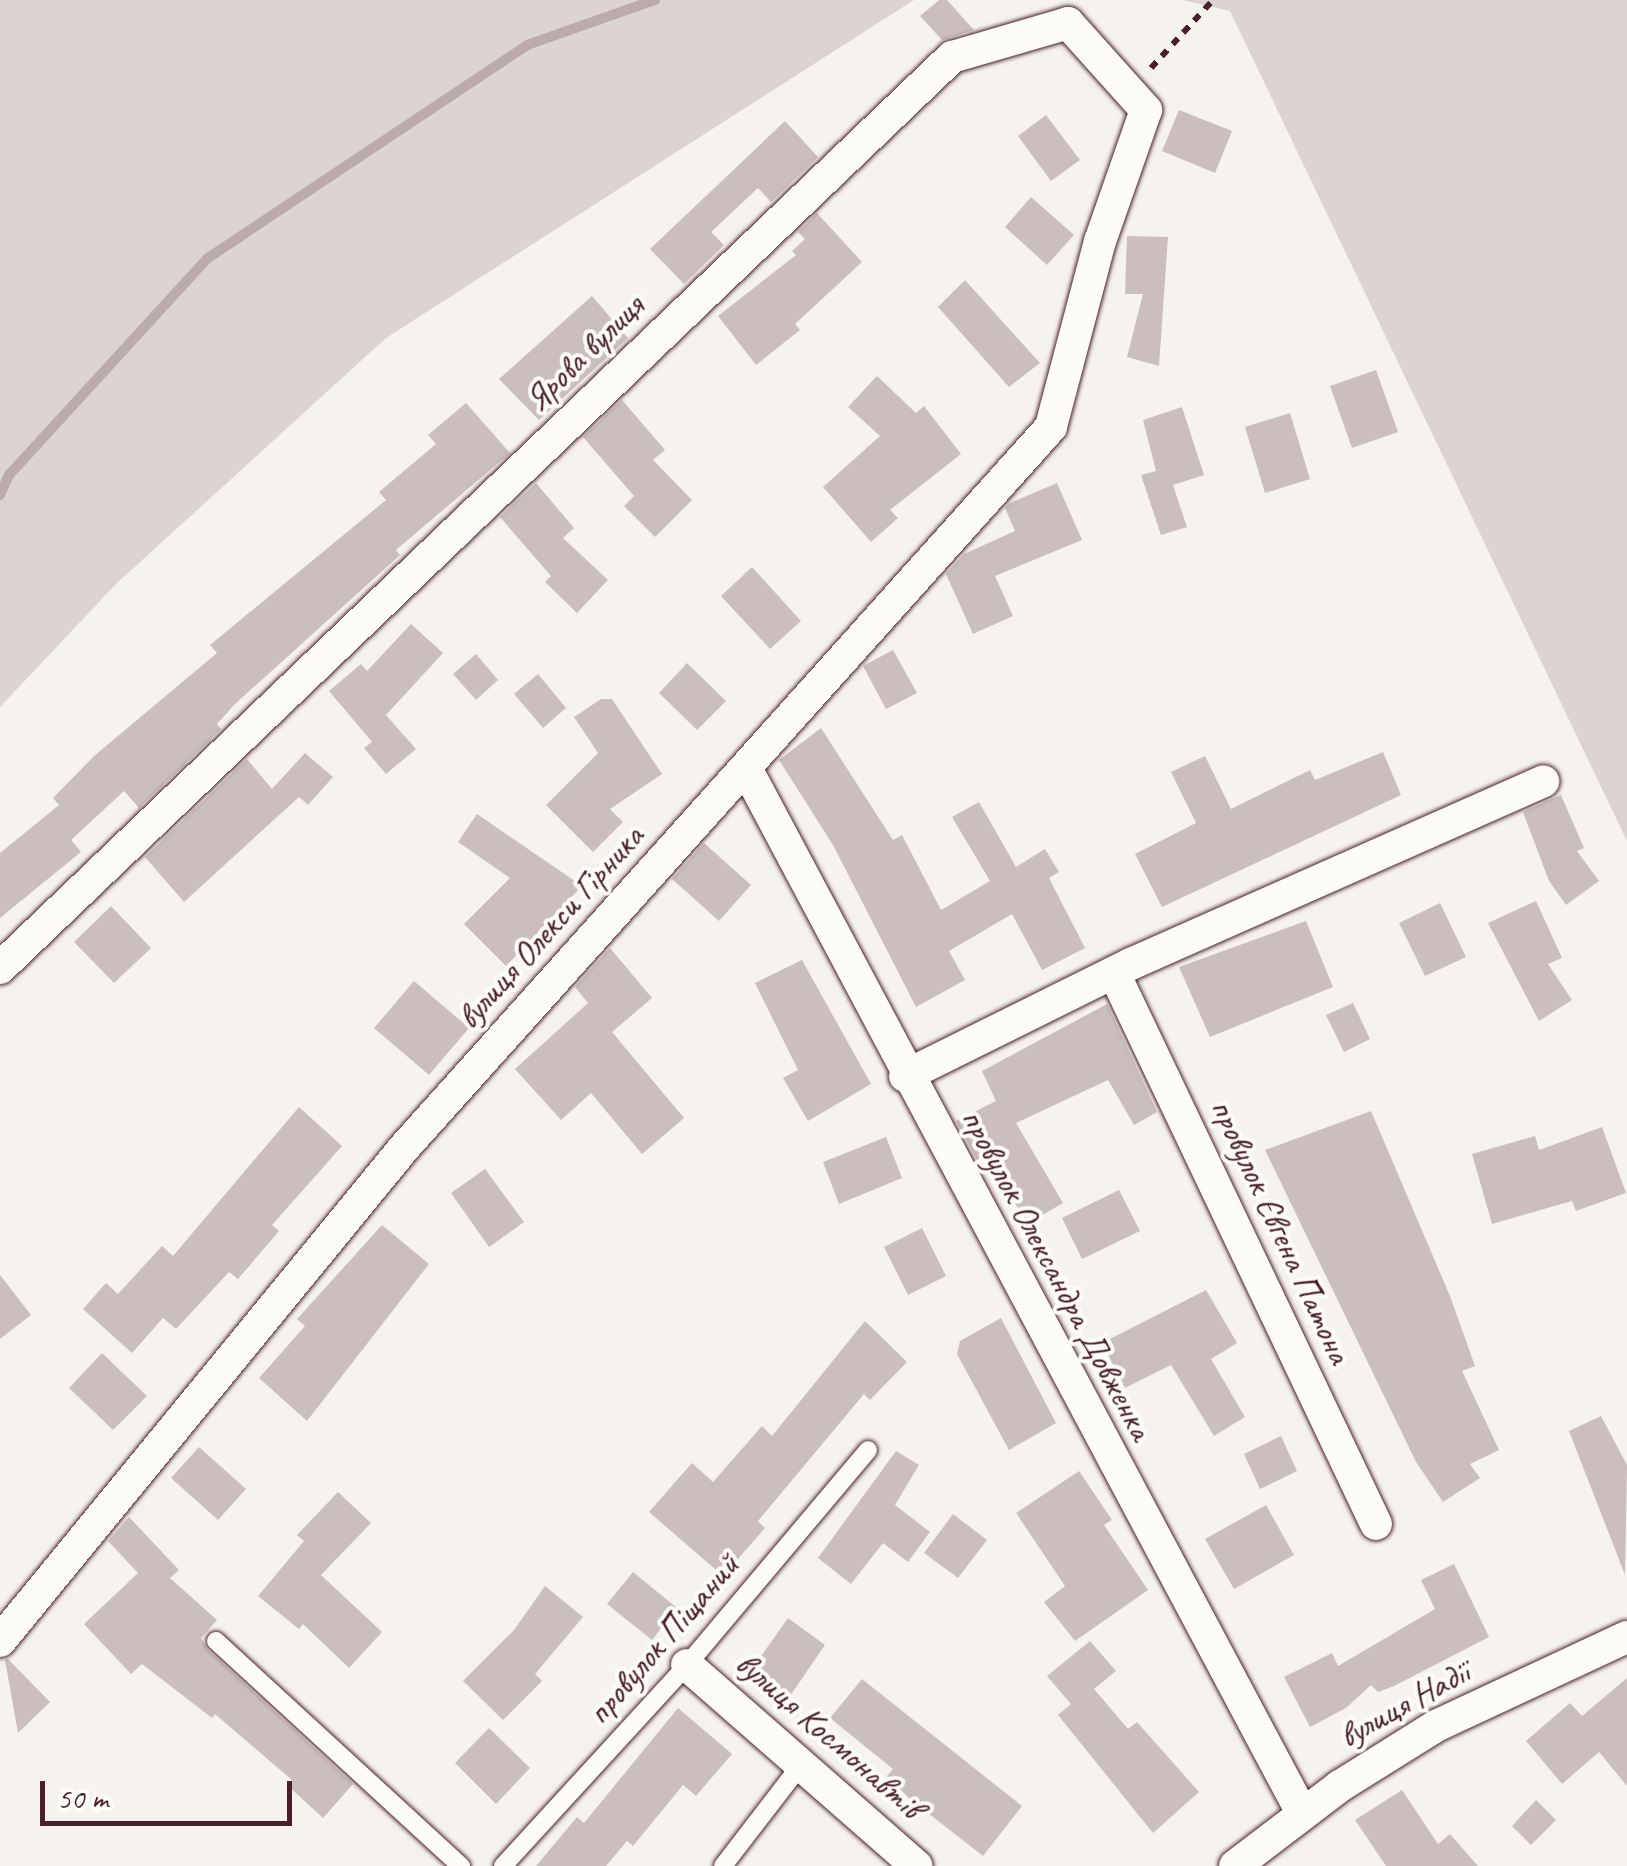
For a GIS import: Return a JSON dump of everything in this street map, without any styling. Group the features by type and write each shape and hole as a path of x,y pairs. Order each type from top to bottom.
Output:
{"street":[{"name":"Ярова вулиця","path":"0,968 952,57 1068,23 1129,90"},
{"name":"вулиця Олекси Гірника","path":"0,1641 402,1149 747,770 1051,427 1100,240 1146,110 1129,90"},
{"name":"провулок Олександра Довженка","path":"747,770 904,1076 1302,1813"},
{"path":"904,1076 1114,973 1543,781"},
{"name":"провулок Євгена Патона","path":"1114,973 1376,1524"},
{"name":"вулиця Надії","path":"1235,1866 1302,1813 1436,1726 1627,1637"},
{"name":"вулиця Космонавтів","path":"688,1664 918,1866"}],"lane":[{"name":"провулок Піщаний","path":"503,1866 688,1664 868,1450"},
{"path":"216,1641 461,1866"},
{"path":"723,1866 800,1766"}],"path":[{"path":"1129,90 1213,0"}],"shaded area":[{"path":"0,0 914,0 386,338 116,584 0,707"},
{"path":"1182,0 1627,0 1627,841 1230,11"}],"building":[{"path":"939,0 947,0 974,30 942,40 920,16"},
{"path":"1179,110 1232,131 1215,173 1162,151"},
{"path":"1046,115 1080,160 1051,181 1018,136"},
{"path":"785,121 818,157 771,202 758,188 711,232 724,245 684,284 650,249"},
{"path":"1031,197 1074,235 1047,265 1005,227"},
{"path":"817,213 862,262 795,324 800,330 756,365 718,316 796,255 792,251 805,239 798,232"},
{"path":"1127,236 1168,237 1159,366 1127,357 1143,294 1125,294"},
{"path":"965,280 1040,363 1009,387 938,307"},
{"path":"592,296 628,338 539,420 499,379"},
{"path":"1376,370 1398,432 1352,448 1330,386"},
{"path":"877,376 916,413 924,406 961,454 890,510 898,518 871,542 823,487 880,436 848,407"},
{"path":"622,400 665,450 653,460 692,500 655,537 624,506 634,496 583,437"},
{"path":"466,403 510,453 396,550 400,555 234,705 217,724 221,729 139,808 124,791 71,840 81,852 0,918 0,853 59,805 53,798 94,756 217,653 210,645 386,500 379,492 436,444 428,435"},
{"path":"1182,407 1204,475 1173,485 1187,527 1161,535 1141,475 1156,471 1143,420"},
{"path":"1290,413 1310,479 1265,493 1245,427"},
{"path":"536,483 574,528 563,538 608,580 577,613 545,582 551,576 500,517"},
{"path":"1057,483 1082,540 995,576 1013,616 973,634 946,574 964,554 1015,531 1005,508 1010,503"},
{"path":"752,567 801,621 770,649 721,596"},
{"path":"411,624 443,653 386,715 416,749 386,774 364,748 372,742 329,691 361,664 367,671"},
{"path":"893,650 917,693 886,709 863,666"},
{"path":"476,654 498,680 476,700 453,674"},
{"path":"687,663 726,701 697,730 659,693"},
{"path":"538,674 566,708 543,728 514,694"},
{"path":"601,699 612,699 662,774 610,809 623,822 593,852 546,805 598,753 574,717"},
{"path":"821,728 893,840 902,835 941,910 990,881 952,817 979,802 1016,867 1045,849 1059,872 1049,878 1085,948 1042,970 1012,914 949,951 965,980 916,1007 833,845 779,760"},
{"path":"1383,752 1401,795 1162,907 1135,854 1196,823 1171,772 1205,756 1231,809 1310,770 1315,780"},
{"path":"305,753 333,777 308,805 299,797 184,902 145,857 247,759 272,789"},
{"path":"1561,795 1584,848 1577,851 1599,881 1566,905 1549,881 1523,812"},
{"path":"477,814 582,886 506,966 464,924 510,878 458,842"},
{"path":"704,843 751,885 719,921 672,879"},
{"path":"1536,901 1562,958 1548,964 1572,1000 1539,1021 1488,923"},
{"path":"1440,903 1466,957 1425,976 1399,923"},
{"path":"111,906 151,948 114,983 74,942"},
{"path":"1306,921 1333,987 1210,1037 1179,967"},
{"path":"610,948 652,998 612,1032 684,1118 642,1154 591,1093 561,1120 515,1069 588,1003 575,987"},
{"path":"802,960 871,1084 808,1121 783,1078 798,1070 755,983"},
{"path":"414,981 469,1028 429,1075 374,1028"},
{"path":"1353,1003 1370,1039 1344,1052 1326,1015"},
{"path":"1107,1004 1157,1112 1134,1125 1108,1080 1016,1123 1063,1203 1027,1224 987,1154 977,1160 956,1121 996,1101 982,1071"},
{"path":"299,1107 342,1146 272,1225 279,1231 238,1279 229,1272 176,1329 163,1318 132,1353 83,1309 106,1283 118,1294 162,1246 173,1256"},
{"path":"1371,1111 1450,1296 1475,1366 1462,1371 1499,1450 1470,1464 1480,1478 1443,1502 1416,1462 1265,1150"},
{"path":"1602,1127 1626,1193 1576,1211 1572,1201 1492,1224 1472,1154 1535,1136 1539,1150"},
{"path":"886,1137 902,1178 839,1204 823,1162"},
{"path":"485,1169 524,1222 489,1247 451,1193"},
{"path":"1119,1190 1140,1231 1082,1259 1062,1218"},
{"path":"382,1225 429,1264 307,1421 259,1378 305,1326 297,1319"},
{"path":"922,1228 946,1276 908,1295 884,1247"},
{"path":"0,1275 31,1315 0,1339"},
{"path":"1206,1290 1237,1343 1211,1359 1245,1417 1214,1436 1171,1365 1125,1388 1102,1343"},
{"path":"1001,1318 1056,1423 1009,1450 957,1354 960,1341"},
{"path":"865,1321 907,1362 870,1400 864,1394 758,1521 765,1528 723,1576 649,1512 692,1463 713,1482 762,1426 772,1436"},
{"path":"102,1353 147,1396 113,1430 69,1388"},
{"path":"1601,1416 1627,1465 1625,1575 1569,1431"},
{"path":"1281,1436 1297,1471 1260,1489 1244,1454"},
{"path":"199,1447 246,1489 218,1520 171,1478"},
{"path":"896,1451 919,1465 895,1505 930,1532 908,1562 883,1543 851,1584 818,1558"},
{"path":"1079,1471 1112,1520 1104,1525 1148,1590 1075,1641 1044,1602 1065,1586 1016,1513"},
{"path":"338,1492 371,1523 321,1575 382,1632 349,1668 303,1624 299,1629 258,1596 304,1541 297,1535"},
{"path":"1266,1505 1294,1555 1234,1589 1205,1539"},
{"path":"953,1514 987,1540 958,1578 924,1553"},
{"path":"129,1517 179,1570 170,1578 217,1620 201,1638 208,1650 353,1784 323,1818 287,1785 292,1780 215,1714 212,1718 142,1664 131,1674 84,1624 138,1573 108,1541"},
{"path":"1454,1564 1489,1637 1394,1686 1378,1692 1371,1685 1346,1708 1310,1727 1284,1677 1332,1653 1338,1666 1435,1609 1421,1580"},
{"path":"633,1572 677,1608 652,1640 607,1604"},
{"path":"545,1586 583,1617 535,1674 542,1681 503,1720 463,1681 514,1630"},
{"path":"788,1618 825,1645 790,1696 752,1669"},
{"path":"1090,1641 1116,1671 1094,1689 1128,1729 1137,1722 1199,1792 1153,1833 1058,1715 1071,1704 1047,1676"},
{"path":"5,1660 50,1702 18,1733"},
{"path":"1627,1678 1627,1786 1599,1752 1562,1784 1526,1741 1570,1703 1582,1716"},
{"path":"862,1679 1022,1806 983,1856 910,1799 887,1776 893,1769 830,1718"},
{"path":"678,1708 732,1754 696,1796 683,1785 633,1846 627,1841 606,1866 536,1866 577,1817 584,1823"},
{"path":"489,1728 530,1768 496,1804 455,1763"},
{"path":"1402,1790 1438,1844 1450,1834 1478,1866 1386,1866 1355,1820"},
{"path":"1536,1800 1556,1820 1531,1845 1512,1826"}],"waterway":[{"path":"0,495 9,475 208,258 527,45 655,0"}]}
